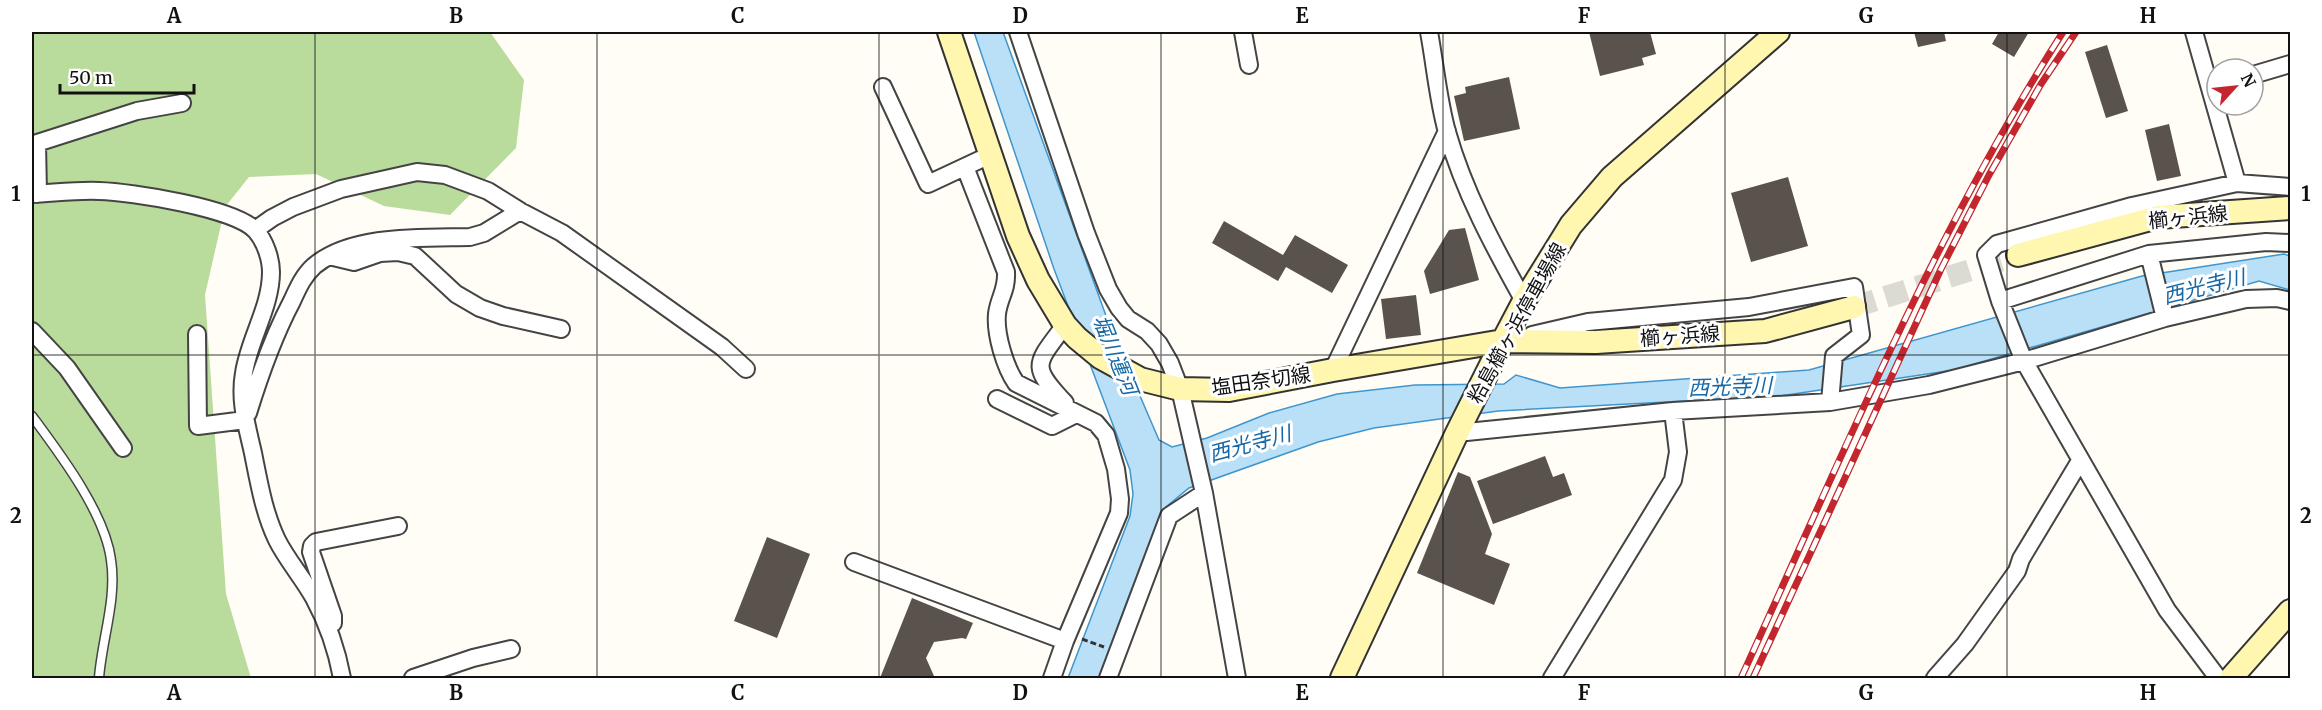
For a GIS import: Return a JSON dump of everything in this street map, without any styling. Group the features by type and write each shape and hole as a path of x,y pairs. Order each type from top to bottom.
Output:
{"street":[{"name":"塩田奈切線","path":"949,32 1018,236 1038,280 1071,331 1100,357 1140,379 1180,389 1229,390 1503,341"},
{"path":"1018,32 1086,233 1108,289 1128,319 1147,331 1159,344 1170,363 1180,389 1204,493 1237,678"},
{"path":"1243,32 1249,65"},
{"path":"1429,32 1447,131 1471,196 1491,241 1524,301"},
{"name":"粭島櫛ヶ浜停車場線","path":"1342,678 1457,433 1503,341 1524,301 1571,225 1612,177 1778,32"},
{"path":"2194,32 2205,61"},
{"path":"2265,71 2290,64"},
{"path":"883,87 928,184 990,155"},
{"path":"182,103 137,111 37,143 35,194 99,191 140,197 212,210 241,220 255,230 267,249 271,272 244,372 242,401 245,420 266,514 278,542 314,598 329,632 342,678"},
{"path":"2222,117 2237,183"},
{"path":"1333,370 1447,131"},
{"path":"965,167 1006,272 1007,285 997,315 1003,359 1016,383 1096,423 1106,435 1116,469 1120,499 1119,513 1072,639 1052,678"},
{"path":"255,230 292,207 341,189 417,172 445,174 488,191 562,233 722,347 746,369"},
{"path":"2218,678 2167,610 2024,362 2000,300 1986,255 1997,244 2132,206 2237,183 2290,187"},
{"name":"櫛ヶ浜線","path":"2018,255 2158,217 2290,208"},
{"path":"245,420 263,363 305,275 329,256 376,241 470,237 484,233 520,211"},
{"path":"2000,300 2149,254 2266,242 2290,243"},
{"path":"329,256 354,262 380,253 398,252 415,256 456,294 480,308 503,316 561,329"},
{"path":"2149,254 2165,318"},
{"path":"1503,341 1588,322 1749,307 1854,287 1862,334 1834,356 1830,402"},
{"path":"1457,433 1673,411 1830,402 1929,385 2024,362 2165,318 2246,299 2277,298 2290,302"},
{"name":"櫛ヶ浜線","path":"1503,341 1596,342 1765,331 1854,307"},
{"path":"32,331 67,368 123,448"},
{"path":"1071,331 1040,358 1040,371 1046,383 1076,414"},
{"path":"197,334 198,426 245,420"},
{"path":"997,399 1053,426 1076,414"},
{"path":"1552,678 1673,480 1678,452 1673,411"},
{"path":"1935,678 1965,644 2017,571 2021,559 2080,461"},
{"path":"1108,678 1169,516 1204,493"},
{"path":"329,632 333,626 333,616 311,552 312,546 316,542 398,526"},
{"path":"854,562 1072,639"},
{"path":"2232,678 2290,611"},
{"path":"413,678 472,658 511,649"}],"lane":[{"path":"32,416 90,502 104,532 112,560 111,601 99,678"}],"path":[{"path":"1072,639 1111,650"}],"green space":[{"path":"32,32 490,32 524,80 516,148 450,215 384,206 316,174 249,177 225,207 205,295 226,594 251,678 32,678"}],"water":[{"path":"974,32 1003,32 1109,324 1159,440 1172,447 1207,438 1269,413 1337,394 1415,385 1504,384 1516,375 1560,388 1809,370 2142,276 2284,254 2290,256 2290,290 2259,281 1954,370 1780,396 1498,411 1374,428 1318,442 1189,488 1166,507 1128,599 1099,678 1068,678 1130,516 1133,494 1130,470 1054,269"}],"building":[{"path":"1589,32 1650,32 1656,54 1642,58 1644,65 1600,76"},
{"path":"1914,32 1944,32 1946,41 1918,47"},
{"path":"1999,32 2029,32 2014,57 1992,44"},
{"path":"2107,45 2128,111 2106,118 2085,52"},
{"path":"1509,77 1520,129 1464,141 1454,96 1466,93 1465,87"},
{"path":"2169,124 2181,176 2157,181 2145,130"},
{"path":"1788,177 1808,246 1751,262 1731,193"},
{"path":"1224,221 1283,255 1295,235 1348,265 1332,293 1286,267 1278,281 1212,243"},
{"path":"1465,228 1479,280 1430,294 1424,271 1449,230"},
{"path":"1416,295 1421,335 1386,339 1381,299"},
{"path":"1545,456 1553,477 1564,473 1572,495 1493,524 1477,481"},
{"path":"1458,472 1470,477 1492,534 1485,554 1510,564 1494,605 1417,573"},
{"path":"767,537 810,554 777,638 734,621"},
{"path":"912,598 973,623 966,639 934,642 926,658 934,676 940,678 880,678"}],"tunnel":[{"path":"1854,307 2018,255"}],"railway":[{"path":"1741,678 1930,268 2016,109 2063,32"},
{"path":"1753,678 1941,269 1989,175 2041,84 2076,32"}],"water label":[{"name":"西光寺川","path":"2204,287"},
{"name":"堀川運河","path":"1115,355"},
{"name":"西光寺川","path":"1730,387"},
{"name":"西光寺川","path":"1250,444"}]}
